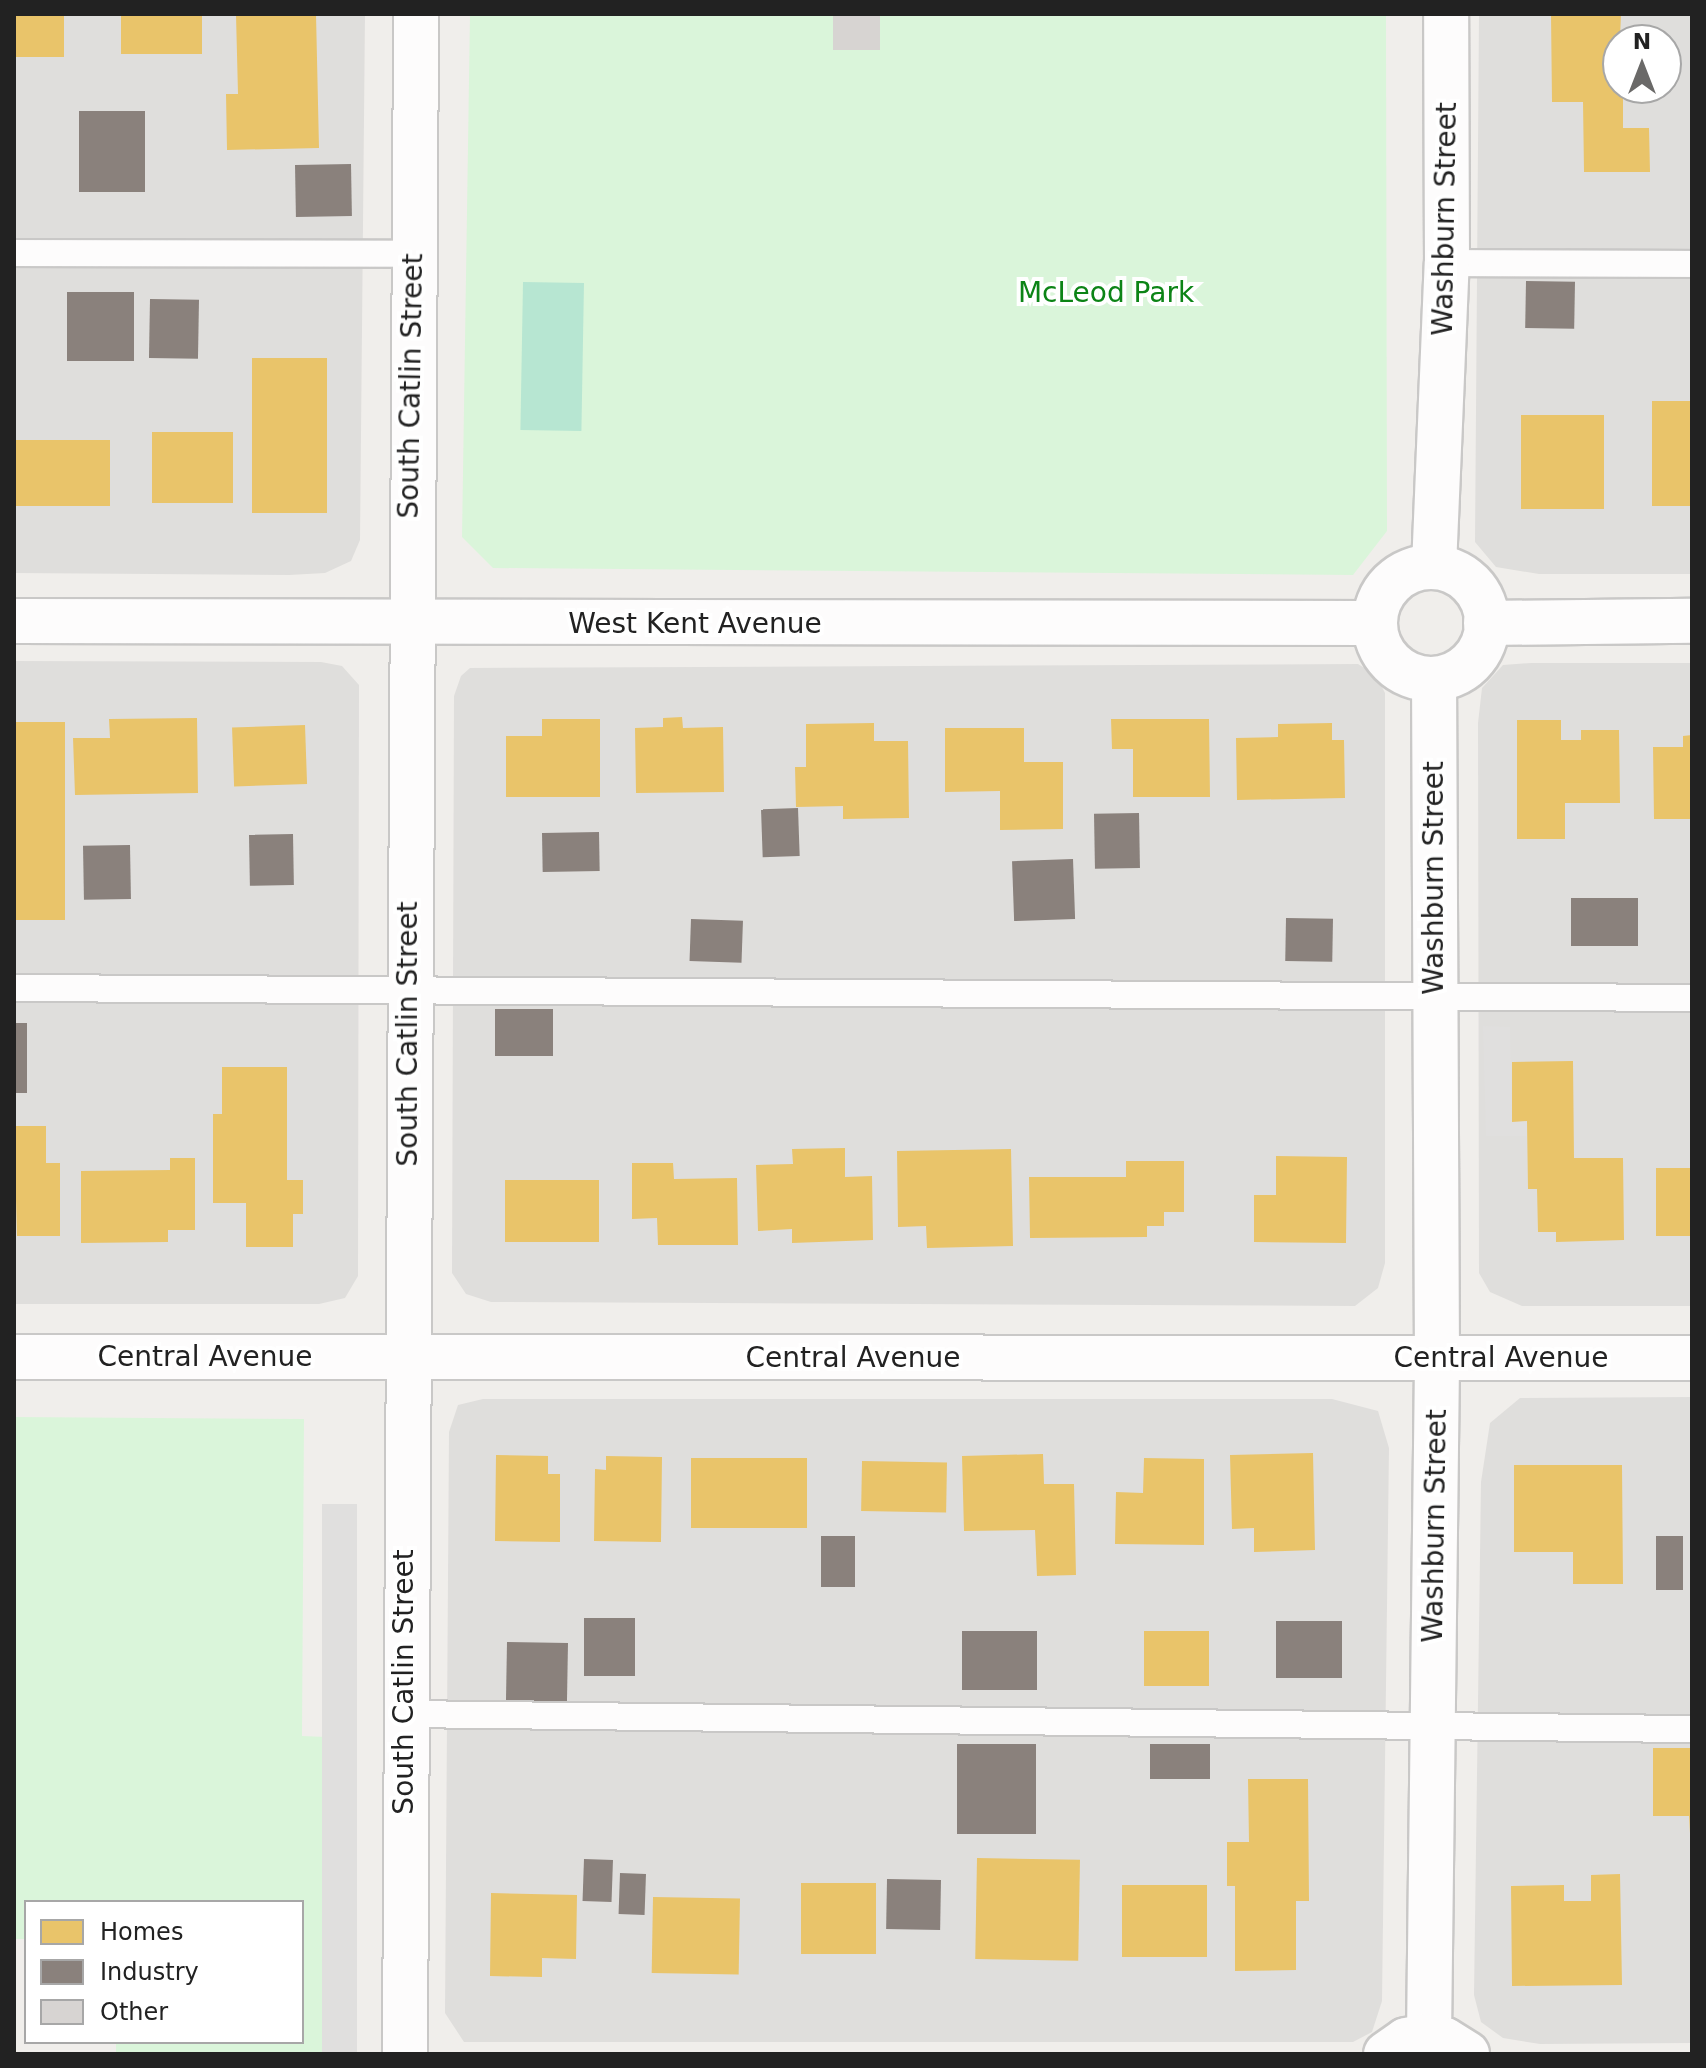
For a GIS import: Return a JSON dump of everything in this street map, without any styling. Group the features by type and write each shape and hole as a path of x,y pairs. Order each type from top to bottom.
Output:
{"street":[{"name":"South Catlin Street","path":"405,2054 403,1714 416,14"},
{"name":"Washburn Street","path":"1434,567 1447,263 1446,14"},
{"path":"1434,567 1467,580 1479,594 1486,623 1480,650 1468,666 1434,680 1395,667 1382,652 1375,623 1382,596 1394,580 1411,571 1434,567"},
{"name":"West Kent Avenue","path":"14,621 1375,623"},
{"path":"1486,623 1692,621"},
{"name":"Washburn Street","path":"1434,680 1437,1359 1433,1725 1448,2046"},
{"name":"Central Avenue","path":"14,1357 1692,1358"},
{"path":"1386,2054 1406,2040 1448,2046"}],"lane":[{"path":"14,253 412,254"},
{"path":"1447,263 1692,264"},
{"path":"14,988 1692,998"},
{"path":"403,1714 1692,1729"}],"shaded area":[{"path":"14,14 365,14 360,540 351,561 325,573 289,575 14,573"},
{"path":"1479,14 1692,14 1692,574 1539,574 1496,567 1475,542"},
{"path":"14,661 321,662 342,666 359,685 358,1276 345,1298 319,1304 14,1304"},
{"path":"1692,663 1692,1306 1522,1306 1490,1292 1479,1273 1478,723 1482,688 1503,665"},
{"path":"1358,664 1376,675 1385,693 1385,1263 1378,1288 1355,1306 491,1302 466,1294 452,1273 454,696 461,676 470,668"},
{"path":"1483,1026 1510,1027 1512,1121 1527,1121 1527,1136 1486,1136"},
{"path":"1692,1397 1692,2043 1540,2044 1503,2038 1481,2022 1474,1995 1481,1482 1490,1423 1520,1398"},
{"path":"483,1399 1332,1399 1378,1411 1389,1448 1382,2001 1372,2032 1353,2042 464,2042 445,2013 449,1432 458,1405"},
{"path":"322,1504 357,1504 357,2054 322,2054"}],"green space":[{"name":"McLeod Park","path":"470,14 1386,14 1387,531 1353,575 493,568 462,537"},
{"path":"523,282 584,283 581,431 520,430"},
{"path":"14,1417 304,1419 302,1736 326,1737 323,2054 116,2054 116,2044 304,2044 304,1900 24,1900 24,1939 14,1939"}],"building: Homes":[{"path":"14,14 64,14 64,57 14,57"},
{"path":"121,14 202,14 202,54 121,54"},
{"path":"316,14 319,148 227,150 226,94 238,94 236,15"},
{"path":"1551,14 1621,14 1621,24 1602,24 1602,104 1623,104 1623,128 1649,128 1650,172 1584,172 1583,102 1552,102"},
{"path":"252,358 327,358 327,513 252,513"},
{"path":"1652,401 1692,401 1692,506 1652,506"},
{"path":"1521,415 1604,415 1604,509 1521,509"},
{"path":"152,432 233,432 233,503 152,503"},
{"path":"14,440 110,440 110,506 14,506"},
{"path":"682,717 683,728 723,727 724,792 636,793 635,728 663,727 663,718"},
{"path":"197,718 198,793 75,795 73,738 110,738 109,719"},
{"path":"542,719 600,719 600,797 506,797 506,736 542,736"},
{"path":"1111,719 1209,719 1210,797 1133,797 1133,749 1112,749"},
{"path":"1517,720 1561,720 1561,740 1581,740 1581,730 1619,730 1620,803 1565,803 1565,839 1517,839"},
{"path":"14,722 65,722 65,920 14,920"},
{"path":"874,723 874,741 908,741 909,818 843,819 843,806 796,807 795,767 806,767 806,724"},
{"path":"1332,723 1332,740 1344,740 1345,798 1237,800 1236,738 1278,737 1278,724"},
{"path":"305,725 307,784 234,787 232,728"},
{"path":"945,728 1024,728 1024,762 1063,762 1063,829 1000,830 1000,791 945,792"},
{"path":"1692,735 1692,819 1654,819 1653,747 1683,747 1683,736"},
{"path":"1573,1061 1574,1158 1623,1158 1624,1240 1556,1242 1556,1232 1538,1232 1537,1189 1528,1189 1527,1121 1512,1122 1512,1062"},
{"path":"222,1067 287,1067 287,1180 303,1180 303,1214 293,1214 293,1247 246,1247 246,1203 213,1203 213,1114 222,1114"},
{"path":"14,1126 46,1126 46,1163 60,1163 60,1236 17,1236"},
{"path":"845,1148 845,1177 872,1176 873,1240 792,1243 792,1229 758,1231 756,1165 793,1164 792,1149"},
{"path":"1011,1149 1013,1246 927,1248 926,1226 898,1227 897,1151"},
{"path":"1276,1156 1347,1157 1346,1243 1254,1242 1254,1195 1276,1195"},
{"path":"170,1158 195,1158 195,1230 168,1230 168,1242 81,1243 81,1171 170,1170"},
{"path":"1126,1161 1184,1161 1184,1212 1164,1212 1164,1226 1147,1226 1147,1237 1030,1238 1029,1177 1126,1177"},
{"path":"632,1163 673,1163 674,1179 737,1178 738,1245 658,1245 657,1218 632,1219"},
{"path":"1656,1168 1692,1168 1692,1236 1656,1236"},
{"path":"505,1180 599,1180 599,1242 505,1242"},
{"path":"1313,1453 1315,1550 1254,1552 1254,1528 1232,1529 1230,1455"},
{"path":"1043,1454 1044,1484 1074,1484 1076,1575 1037,1576 1035,1530 964,1531 962,1456"},
{"path":"496,1455 548,1456 548,1474 560,1474 560,1542 495,1541"},
{"path":"606,1456 662,1457 661,1542 594,1541 595,1469 606,1470"},
{"path":"691,1458 807,1458 807,1528 691,1528"},
{"path":"1144,1458 1204,1459 1204,1545 1115,1544 1116,1492 1143,1493"},
{"path":"862,1461 947,1462 946,1512 861,1511"},
{"path":"1514,1465 1622,1465 1623,1584 1573,1584 1573,1552 1514,1552"},
{"path":"1144,1631 1209,1631 1209,1686 1144,1686"},
{"path":"1653,1748 1692,1748 1692,1868 1689,1816 1653,1816"},
{"path":"1248,1779 1308,1779 1309,1901 1296,1901 1296,1970 1235,1971 1235,1886 1227,1886 1227,1842 1249,1842"},
{"path":"977,1858 1080,1860 1078,1961 975,1959"},
{"path":"1620,1874 1622,1985 1512,1986 1511,1886 1564,1885 1564,1901 1591,1901 1591,1875"},
{"path":"801,1883 876,1883 876,1954 801,1954"},
{"path":"1122,1885 1207,1885 1207,1957 1122,1957"},
{"path":"491,1893 577,1895 576,1959 542,1958 542,1977 490,1976"},
{"path":"653,1897 740,1899 739,1975 652,1973"}],"building: Industry":[{"path":"79,111 145,111 145,192 79,192"},
{"path":"351,164 352,216 296,217 295,165"},
{"path":"1526,281 1575,282 1574,329 1525,328"},
{"path":"67,292 134,292 134,361 67,361"},
{"path":"150,299 199,300 198,359 149,358"},
{"path":"798,808 800,856 763,857 761,809"},
{"path":"1139,813 1140,868 1095,869 1094,814"},
{"path":"599,832 600,871 543,872 542,833"},
{"path":"293,834 294,885 250,886 249,835"},
{"path":"130,845 131,899 84,900 83,846"},
{"path":"1073,859 1075,919 1014,921 1012,861"},
{"path":"1571,898 1638,898 1638,946 1571,946"},
{"path":"1286,918 1333,919 1332,962 1285,961"},
{"path":"691,919 743,921 742,963 690,961"},
{"path":"495,1009 553,1009 553,1056 495,1056"},
{"path":"14,1023 27,1023 27,1093 14,1093"},
{"path":"821,1536 855,1536 855,1587 821,1587"},
{"path":"1656,1536 1683,1536 1683,1590 1656,1590"},
{"path":"584,1618 635,1618 635,1676 584,1676"},
{"path":"1276,1621 1342,1621 1342,1678 1276,1678"},
{"path":"962,1631 1037,1631 1037,1690 962,1690"},
{"path":"507,1642 568,1643 567,1710 506,1709"},
{"path":"957,1744 1036,1744 1036,1834 957,1834"},
{"path":"1150,1744 1210,1744 1210,1779 1150,1779"},
{"path":"584,1859 613,1860 612,1902 583,1901"},
{"path":"620,1873 646,1874 645,1915 619,1914"},
{"path":"887,1879 941,1880 940,1930 886,1929"}],"building: Other":[{"path":"833,14 880,14 880,50 833,50"}]}
